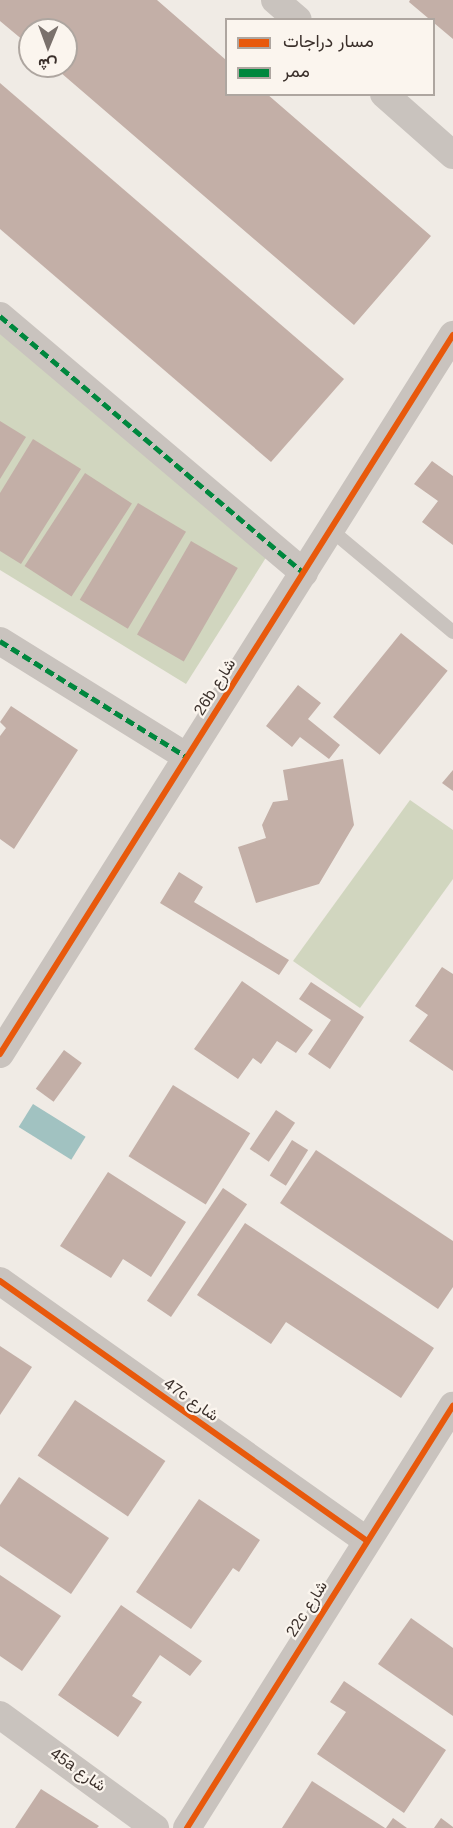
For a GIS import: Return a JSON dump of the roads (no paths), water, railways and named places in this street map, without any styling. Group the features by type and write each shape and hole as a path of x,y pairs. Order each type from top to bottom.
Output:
{"street":[{"path":"276,0 296,18"},
{"path":"386,96 453,155"},
{"path":"0,316 304,573"},
{"name":"26b شارع","path":"0,1054 453,335"},
{"path":"0,641 187,757"},
{"name":"47c شارع","path":"0,1281 366,1540"},
{"name":"22c شارع","path":"187,1828 366,1540 453,1406"},
{"name":"45a شارع","path":"0,1715 155,1828"}],"lane":[{"path":"331,530 453,633"}],"water":[{"path":"33,1104 86,1137 71,1160 19,1127"}]}
